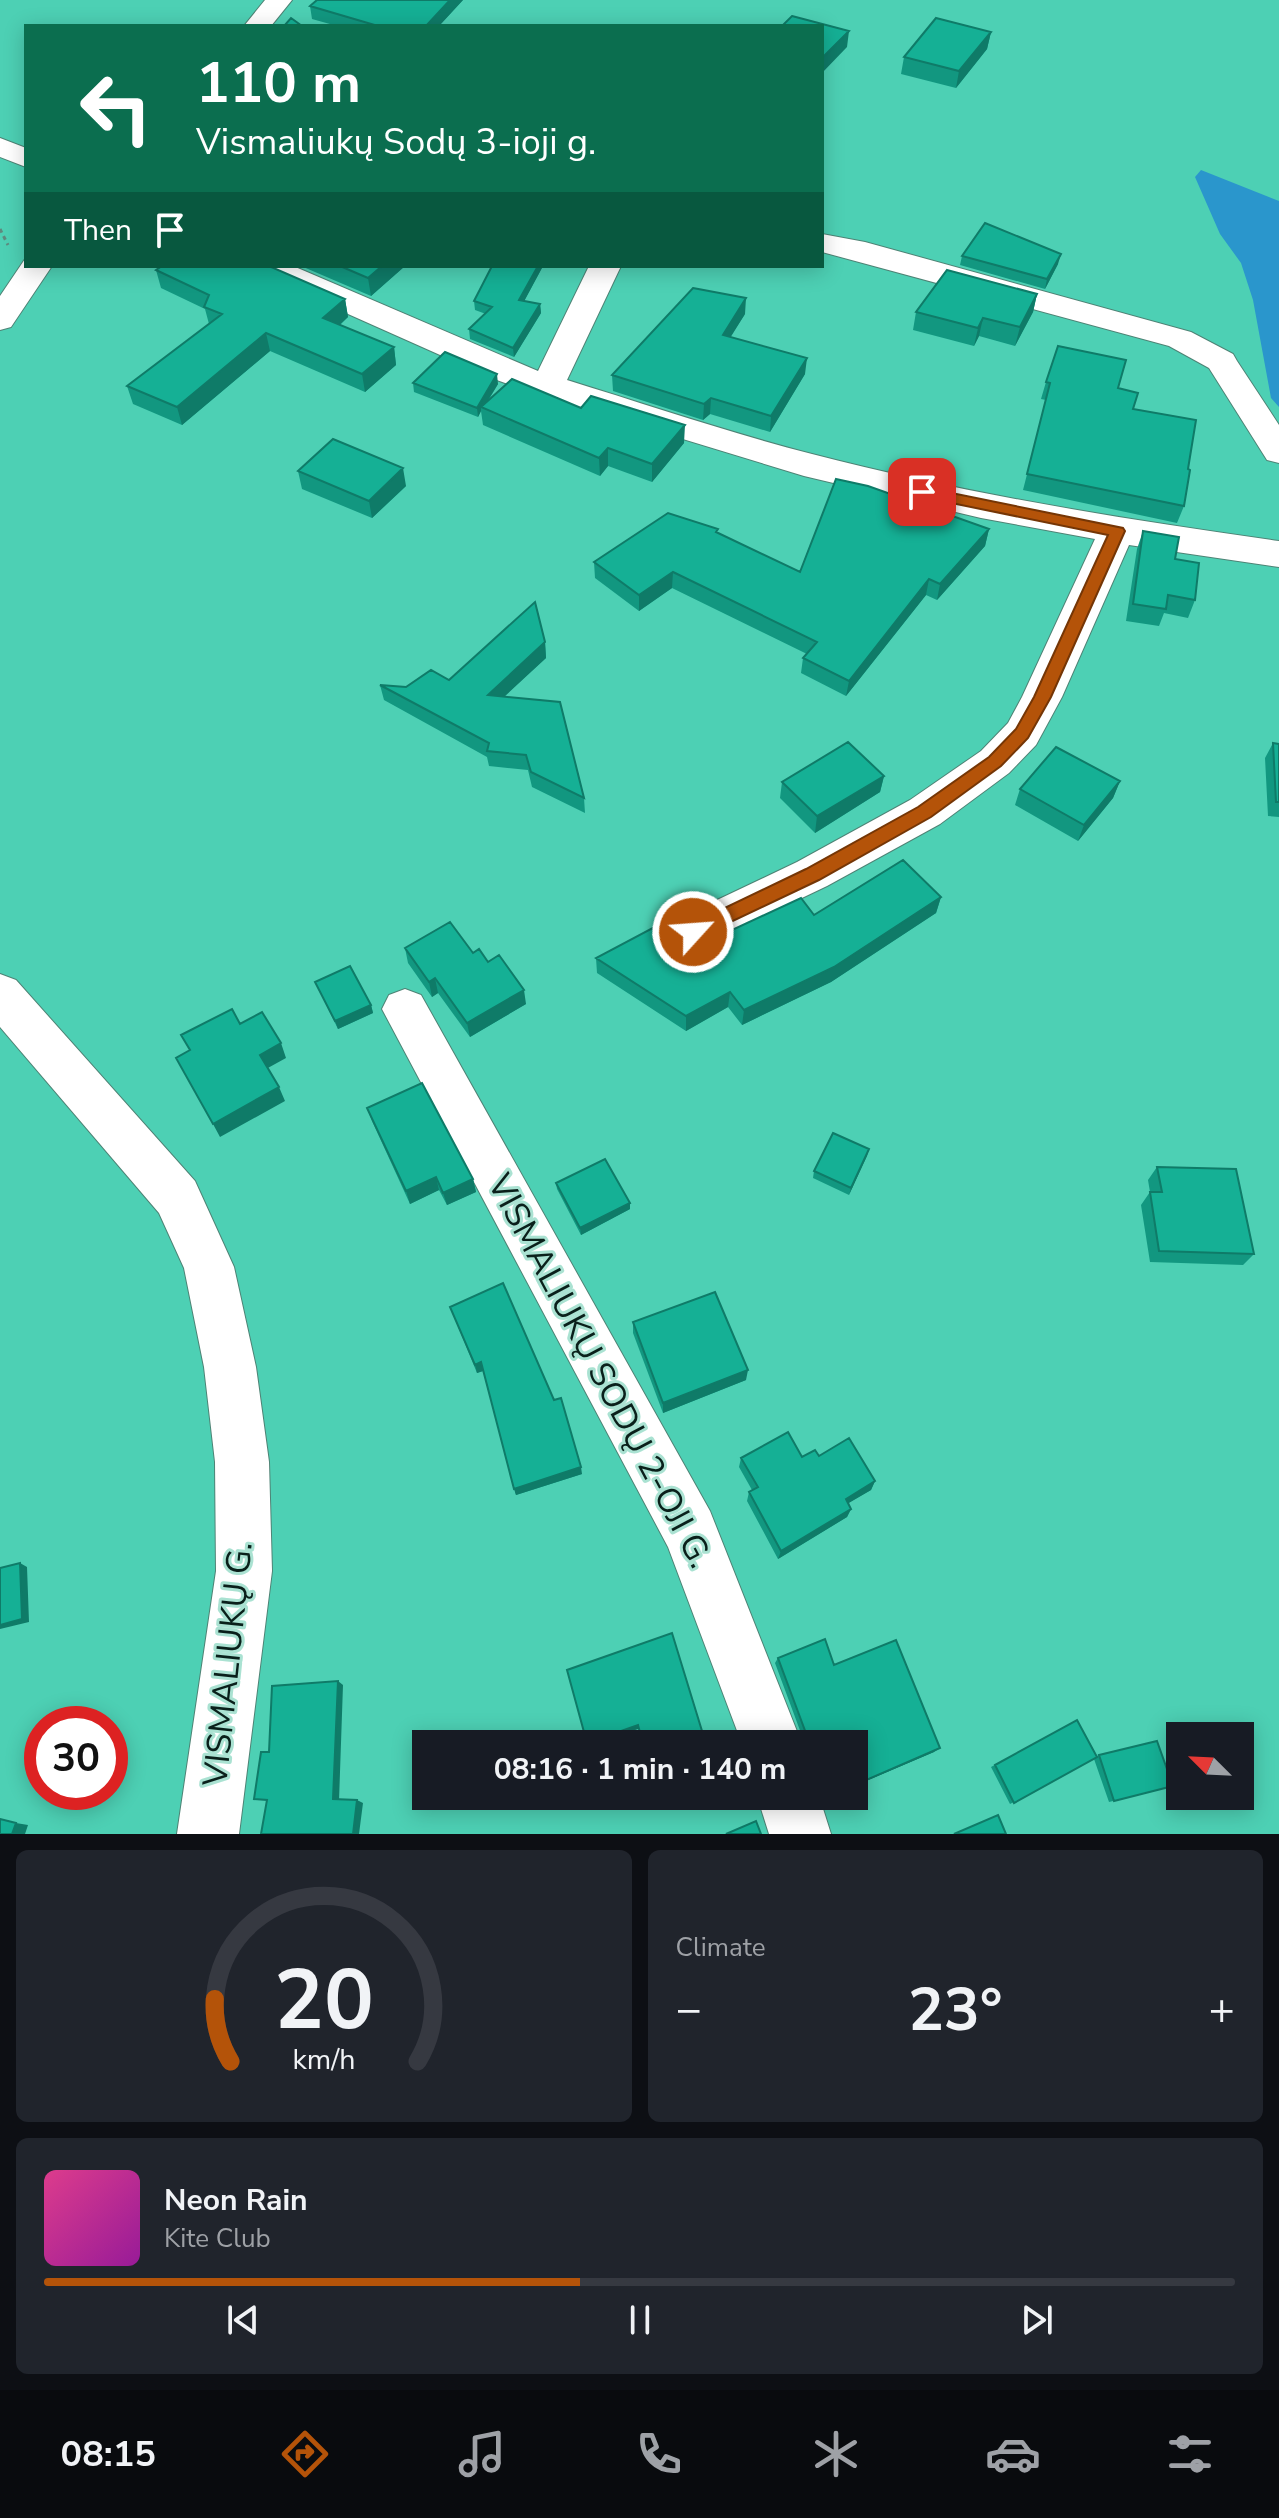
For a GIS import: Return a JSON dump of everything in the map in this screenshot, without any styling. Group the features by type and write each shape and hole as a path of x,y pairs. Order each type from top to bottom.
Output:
{"street":[{"path":"259,24 279,0"},
{"path":"0,147 24,157"},
{"path":"824,243 1180,339 1221,361 1279,452"},
{"path":"0,320 35,268"},
{"path":"271,268 464,355 547,387 804,464 981,506 1117,531 1279,554"},
{"path":"547,387 603,268"},
{"path":"693,932 812,874 912,819 995,762 1022,734 1042,697 1117,531"},
{"name":"VISMALIUKŲ G.","path":"0,994 177,1197 209,1267 230,1367 242,1462 244,1571 208,1834"},
{"name":"VISMALIUKŲ SODŲ 2-OJI G.","path":"405,1009 690,1531 768,1730"},
{"path":"792,1810 800,1834"}],"green space":[{"path":"0,0 1279,0 1279,1834 0,1834"}],"water":[{"path":"1201,170 1279,201 1279,407 1271,398 1253,300 1241,263 1220,234 1195,177"}],"building":[{"path":"317,0 450,0 428,24 371,24 310,6"},
{"path":"792,16 822,24 784,24"},
{"path":"291,18 299,24 286,24"},
{"path":"936,18 991,32 959,71 904,57"},
{"path":"824,24 849,31 824,56"},
{"path":"985,223 1061,254 1047,279 962,256"},
{"path":"274,268 345,299 323,318 394,347 362,374 266,333 177,407 127,386 222,314 204,307 209,295 156,270"},
{"path":"345,268 380,268 368,278"},
{"path":"491,268 537,268 519,300 540,304 513,348 469,329 492,307 474,301"},
{"path":"947,270 1037,294 1020,327 983,318 978,328 916,312"},
{"path":"693,288 746,298 723,335 807,358 771,416 711,398 704,404 612,375"},
{"path":"1058,346 1126,360 1118,388 1138,393 1133,409 1196,420 1184,506 1027,474 1050,383 1046,382"},
{"path":"445,352 497,374 477,408 413,383"},
{"path":"512,379 581,408 591,396 685,425 652,464 608,448 599,458 481,407"},
{"path":"333,439 403,468 369,501 298,471"},
{"path":"836,479 868,486 989,529 940,584 929,579 849,681 803,658 817,642 673,572 639,595 594,562 668,513 718,529 716,532 800,572"},
{"path":"1143,531 1179,537 1175,559 1199,563 1195,600 1168,595 1166,609 1133,604"},
{"path":"535,602 545,642 488,695 560,702 584,798 531,772 526,755 487,751 489,743 380,685 406,687 431,670 449,680"},
{"path":"848,742 884,776 817,816 782,782"},
{"path":"1273,743 1279,744 1279,802 1276,802"},
{"path":"1056,747 1120,781 1084,825 1020,789"},
{"path":"903,860 941,897 834,967 744,1010 730,992 686,1016 596,958 664,922 687,951 801,898 814,915"},
{"path":"450,922 473,953 479,949 488,962 499,955 524,990 467,1023 435,978 429,982 405,948"},
{"path":"350,966 371,1005 335,1021 315,982"},
{"path":"232,1009 240,1024 262,1012 281,1043 260,1055 279,1087 213,1124 176,1058 190,1050 181,1035"},
{"path":"422,1083 473,1179 443,1193 436,1177 406,1191 367,1108"},
{"path":"833,1133 869,1149 851,1188 814,1171"},
{"path":"605,1159 630,1203 580,1228 556,1183"},
{"path":"1157,1167 1236,1169 1254,1254 1159,1251 1150,1192 1162,1192"},
{"path":"503,1283 554,1400 561,1398 581,1467 514,1489 481,1362 475,1365 450,1307"},
{"path":"715,1292 748,1370 663,1403 633,1322"},
{"path":"788,1432 802,1457 815,1450 819,1456 849,1438 875,1481 846,1499 851,1509 781,1551 749,1492 758,1487 741,1458"},
{"path":"20,1563 22,1619 0,1625 0,1568"},
{"path":"672,1633 702,1730 639,1730 638,1725 624,1730 583,1730 567,1670"},
{"path":"825,1639 834,1665 896,1640 940,1748 868,1779 868,1730 805,1730 778,1658"},
{"path":"338,1681 333,1799 357,1800 353,1834 261,1834 267,1800 254,1799 261,1752 269,1752 272,1686"},
{"path":"1077,1720 1097,1757 1014,1803 995,1765"},
{"path":"1157,1741 1166,1766 1166,1788 1114,1801 1099,1755"},
{"path":"998,1815 1006,1834 954,1834"},
{"path":"0,1819 16,1823 12,1834 0,1834"},
{"path":"756,1821 761,1834 726,1834"}],"route":[{"path":"693,932 812,874 925,812 995,762 1022,734 1042,697 1117,531 922,492"}]}
